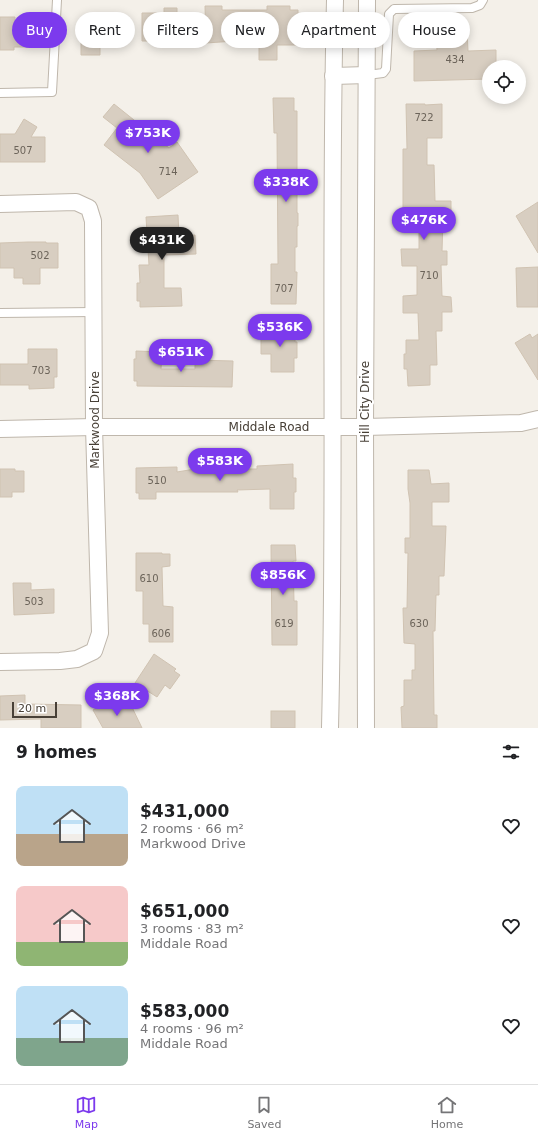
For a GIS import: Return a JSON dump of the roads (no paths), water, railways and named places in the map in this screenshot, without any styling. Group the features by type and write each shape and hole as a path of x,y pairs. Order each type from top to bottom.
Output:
{"street":[{"path":"330,728 333,602 332,427 334,0"},
{"name":"Hill City Drive","path":"366,728 365,427 367,0"},
{"path":"333,76 367,75"},
{"name":"Markwood Drive","path":"0,204 76,202 89,208 93,221 94,427 100,634 94,651 77,659 60,661 0,662"},
{"name":"Middale Road","path":"0,429 94,427 365,427 521,422 538,419"}],"lane":[{"path":"0,93 52,92 57,0"},
{"path":"367,75 383,73 386,69 389,14 394,9 472,8 480,5 483,0"},
{"path":"0,313 94,312"}]}
